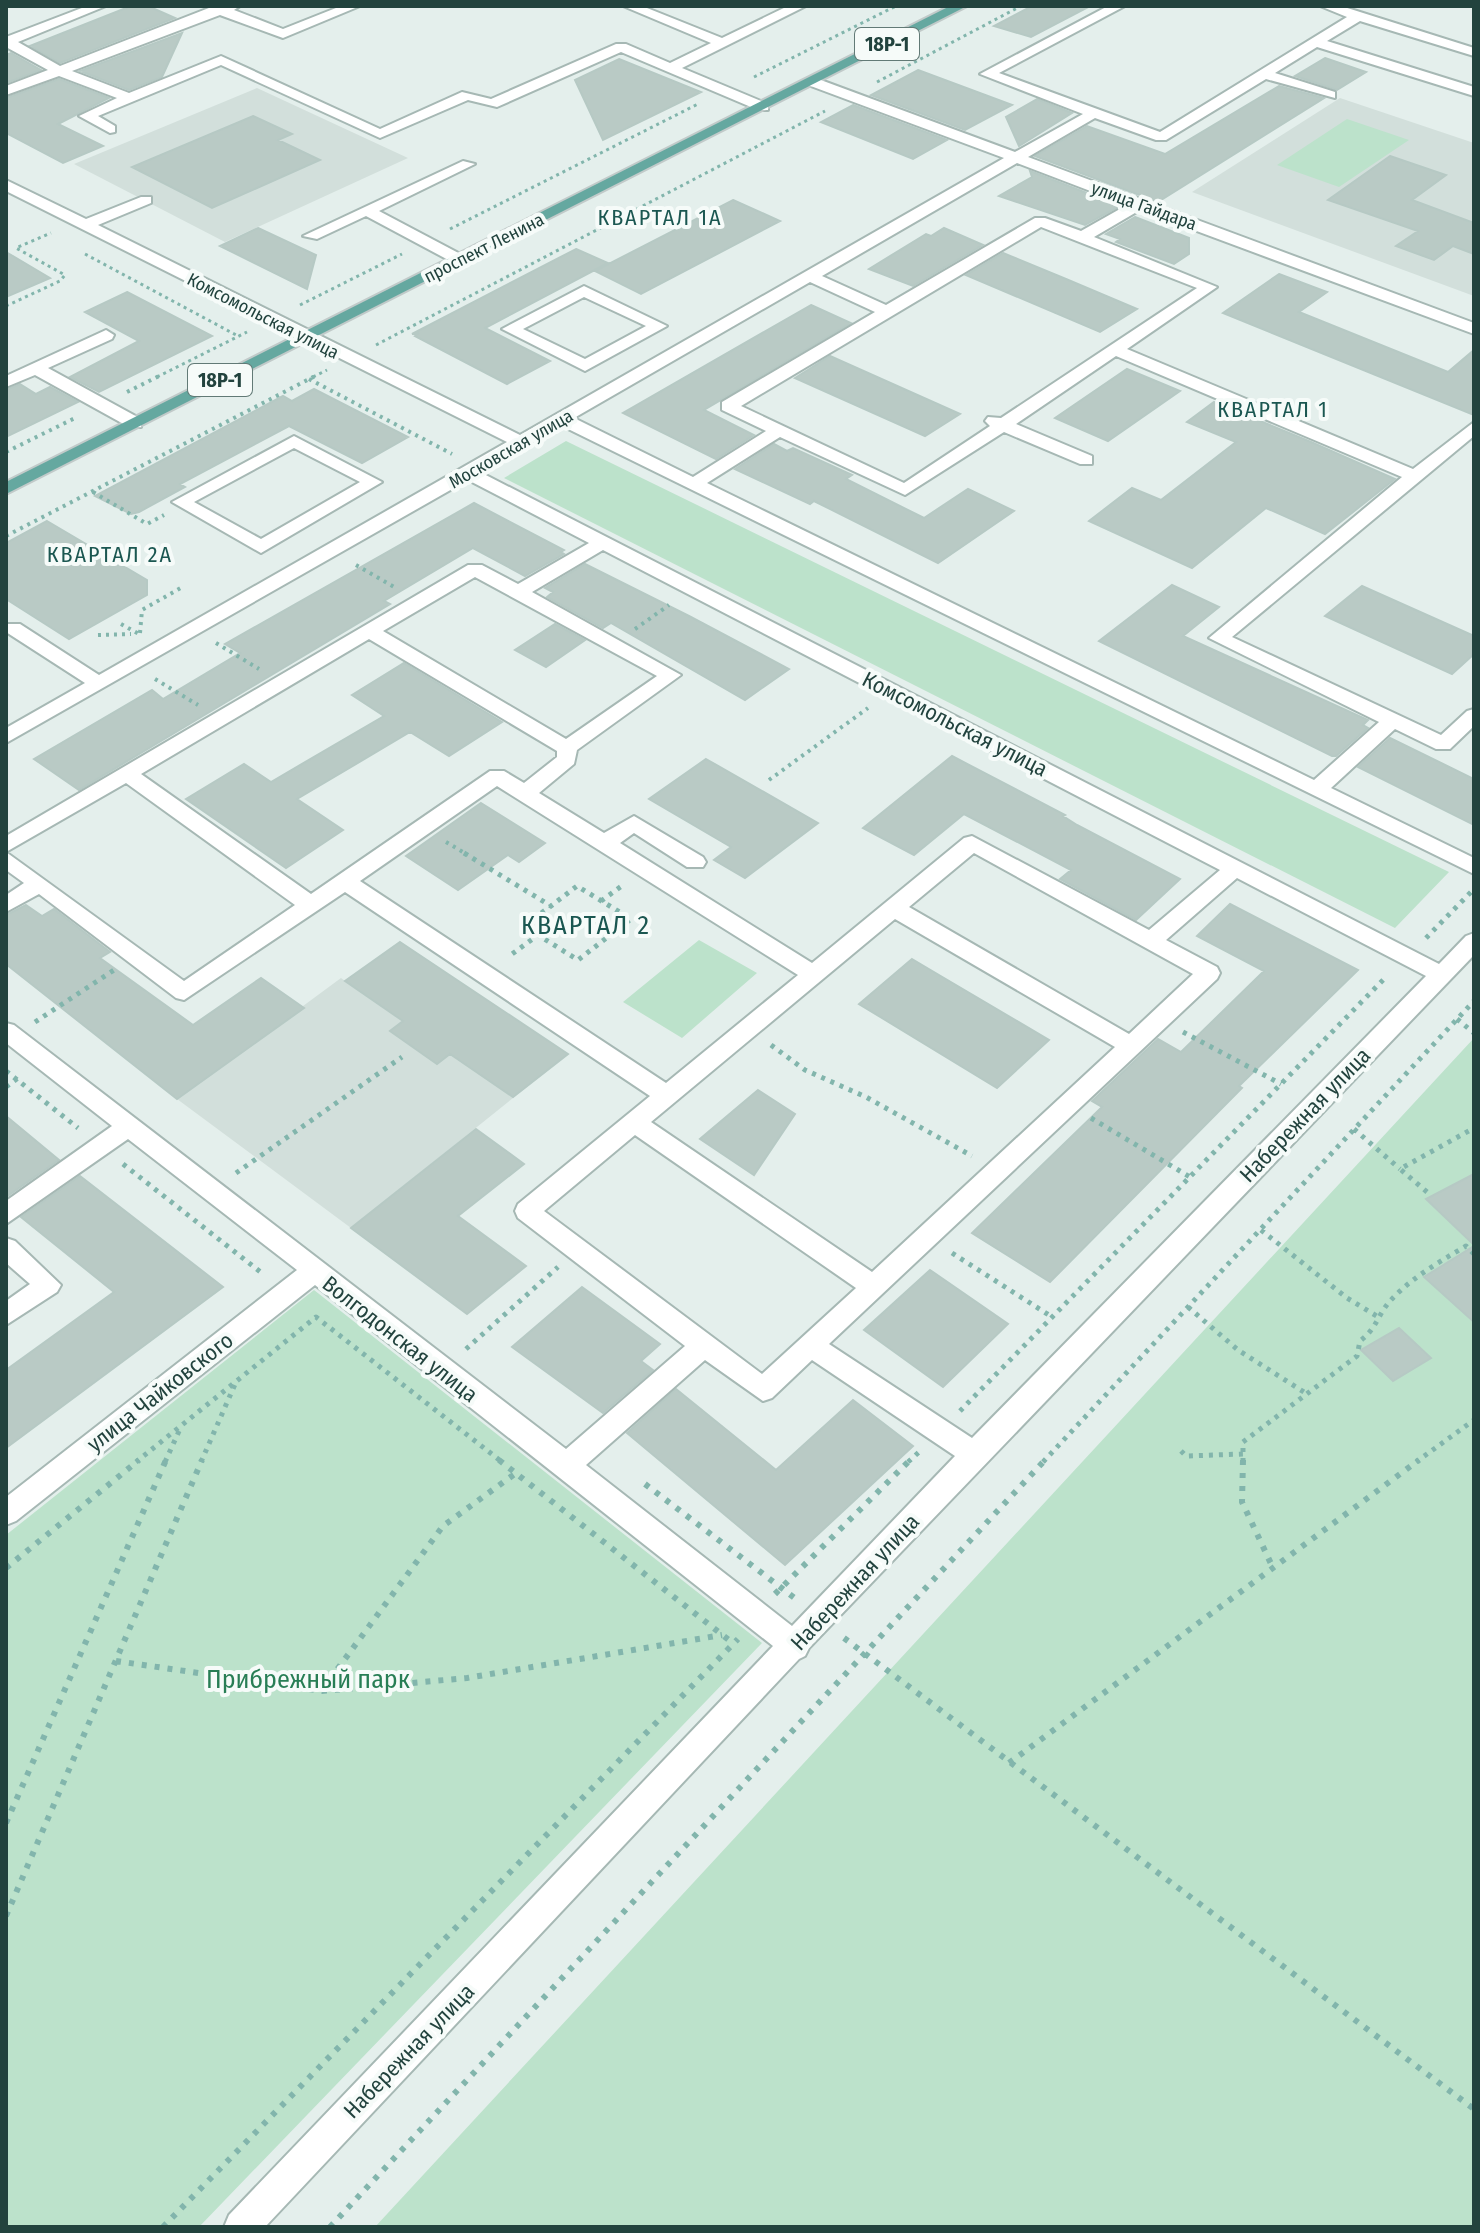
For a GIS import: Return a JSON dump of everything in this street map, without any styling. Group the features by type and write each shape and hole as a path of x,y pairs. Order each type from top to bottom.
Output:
{"main road":[{"name":"проспект Ленина","path":"6,489 960,6"}],"street":[{"path":"6,42 99,6"},
{"path":"6,91 211,9 233,6"},
{"path":"211,9 243,16 283,34 353,6"},
{"path":"630,6 723,43"},
{"path":"670,68 799,6"},
{"path":"1118,6 987,74 1161,137 1358,16"},
{"path":"1327,6 1474,52"},
{"path":"6,42 59,71 129,98"},
{"path":"1316,42 1474,92"},
{"path":"110,129 86,116 221,60 380,134 467,95 492,104 621,47 763,107"},
{"path":"1440,81 1474,60"},
{"path":"1265,74 1330,95"},
{"name":"улица Гайдара","path":"813,82 1474,329"},
{"name":"Московская улица","path":"6,737 1094,113"},
{"path":"311,236 468,164"},
{"path":"946,176 968,184"},
{"name":"Комсомольская улица","path":"6,185 306,338 522,443"},
{"path":"81,224 146,200"},
{"path":"1082,237 1139,204"},
{"path":"366,210 460,260"},
{"path":"1040,221 1082,237 1209,287 999,423 905,490 728,406 1040,221"},
{"path":"809,276 888,312"},
{"path":"584,291 659,326 613,351 585,366 510,329 584,291"},
{"path":"6,382 106,335"},
{"path":"1115,350 1415,476"},
{"path":"613,351 651,368"},
{"path":"35,368 135,423"},
{"path":"562,419 1474,867"},
{"path":"999,423 1086,460"},
{"path":"1474,427 1219,638 1443,744 1474,715"},
{"path":"694,484 778,431"},
{"path":"294,441 373,482 331,507 261,547 181,502 294,441"},
{"name":"Комсомольская улица","path":"468,473 1442,975"},
{"path":"331,507 370,529"},
{"path":"518,592 602,543"},
{"path":"6,845 475,569 671,675 567,748"},
{"path":"204,597 227,611"},
{"path":"13,628 99,684"},
{"path":"369,631 567,748"},
{"path":"1316,790 1393,720"},
{"path":"525,793 567,759 567,748"},
{"path":"128,775 308,903"},
{"path":"6,859 184,992 308,903 497,776 813,974"},
{"path":"605,843 634,823 695,862"},
{"path":"972,843 1209,973 763,1390 527,1211 893,908 972,843"},
{"path":"1150,941 1235,868"},
{"path":"343,880 667,1095"},
{"path":"6,905 39,884"},
{"path":"893,908 1131,1046"},
{"name":"Набережная улица","path":"241,2227 795,1647 974,1454 1474,941"},
{"name":"Волгодонская улица","path":"6,1031 564,1467 758,1614 795,1647"},
{"path":"634,1122 874,1287"},
{"path":"6,1214 129,1126"},
{"path":"6,1248 48,1285 6,1315"},
{"name":"улица Чайковского","path":"6,1513 314,1271"},
{"path":"564,1467 703,1346"},
{"path":"812,1346 974,1454"}],"path":[{"path":"293,308 896,6"},
{"path":"877,82 1021,6"},
{"path":"373,346 829,108"},
{"path":"6,306 60,281 65,275 16,248 81,224"},
{"path":"33,227 61,242"},
{"path":"74,249 239,336"},
{"path":"6,536 331,368"},
{"path":"92,492 147,524 184,504"},
{"path":"365,554 351,563 419,601"},
{"path":"140,634 142,610 184,586"},
{"path":"614,644 680,598"},
{"path":"121,624 140,634"},
{"path":"98,635 140,634"},
{"path":"203,650 229,634"},
{"path":"215,642 281,683"},
{"path":"166,671 154,679 222,719"},
{"path":"769,780 872,705"},
{"path":"422,827 551,906"},
{"path":"577,886 631,919 578,960 538,935 523,926 577,886"},
{"path":"163,2227 734,1644 758,1614 1474,890"},
{"path":"485,974 538,935"},
{"path":"34,1022 136,956"},
{"path":"330,2227 1474,1001"},
{"path":"1160,1019 1281,1084"},
{"path":"1457,1019 1474,1033"},
{"path":"748,1027 805,1070 866,1097 999,1170"},
{"path":"236,1174 402,1057"},
{"path":"6,1071 263,1274 250,1284"},
{"path":"1069,1104 1190,1177"},
{"path":"1400,1169 1474,1128"},
{"path":"1354,1129 1427,1192"},
{"path":"1261,1230 1347,1298 1380,1318"},
{"path":"928,1237 1052,1317"},
{"path":"1273,1568 1242,1502 1243,1442 1357,1356 1360,1341 1375,1329 1388,1303 1420,1274 1466,1246 1474,1254"},
{"path":"466,1349 577,1250"},
{"path":"1188,1307 1238,1350 1307,1394"},
{"path":"6,1568 316,1317 734,1644"},
{"path":"6,1916 237,1381"},
{"path":"1009,1763 1474,1420"},
{"path":"6,1823 182,1425"},
{"path":"1181,1451 1186,1456 1243,1454"},
{"path":"322,1691 443,1526 516,1473"},
{"path":"116,1661 322,1691 467,1678 723,1635"},
{"path":"864,1655 1474,2109"}],"shaded area":[{"path":"257,88 408,158 225,242 74,164"},
{"path":"1340,98 1474,143 1474,296 1192,192"},
{"path":"400,942 568,1054 351,1228 177,1099 341,978 345,981"}],"green space":[{"path":"1347,119 1409,140 1339,187 1277,165"},
{"path":"566,441 1449,872 1395,928 504,478"},
{"path":"699,940 757,973 682,1038 623,1002"},
{"path":"1474,1038 1474,2227 375,2227"},
{"name":"Прибрежный парк","path":"314,1290 762,1643 199,2227 6,2227 6,1535"}],"building":[{"path":"131,6 148,6 175,18 60,63 30,46"},
{"path":"1032,6 1090,6 1031,37 994,26"},
{"path":"182,33 162,77 129,90 80,71"},
{"path":"11,53 41,70 6,83 6,55"},
{"path":"1325,58 1366,72 1337,90 1295,76"},
{"path":"619,59 701,92 603,140 575,80"},
{"path":"918,70 1012,105 965,130 871,95"},
{"path":"59,79 109,98 58,124 103,146 63,163 6,133 6,98"},
{"path":"1279,86 1324,98 1158,202 1035,156 1087,126 1165,154"},
{"path":"1037,99 1072,113 1019,146 1006,117"},
{"path":"853,105 947,140 913,159 821,122"},
{"path":"253,116 292,134 278,140 320,160 212,208 132,167"},
{"path":"1390,156 1446,175 1412,200 1474,223 1474,254 1453,246 1434,260 1396,246 1418,231 1328,200"},
{"path":"1030,171 1120,206 1085,225 999,196 1032,177"},
{"path":"733,200 780,221 641,294 595,271"},
{"path":"1135,217 1189,238 1189,254 1174,264 1116,242 1120,239 1106,234"},
{"path":"258,228 316,255 307,289 220,246"},
{"path":"944,228 983,245 913,286 869,269 926,234 931,236"},
{"path":"576,249 608,263 485,328 550,361 507,384 415,336 419,333 412,334"},
{"path":"6,252 50,278 6,297"},
{"path":"1003,253 1137,309 1100,332 966,275"},
{"path":"1279,274 1327,292 1299,312 1448,372 1474,350 1474,415 1223,313"},
{"path":"127,292 212,336 99,392 70,377 139,341 85,312"},
{"path":"811,305 851,323 704,410 754,435 716,459 623,413"},
{"path":"830,356 960,414 925,436 795,378"},
{"path":"1127,369 1180,391 1108,441 1055,418"},
{"path":"20,384 36,394 50,387 78,402 6,437 6,390"},
{"path":"314,389 408,437 362,463 289,426 180,484 185,487 139,512 131,514 95,496 283,396 292,401"},
{"path":"1214,402 1395,479 1325,534 1266,508 1192,568 1089,521 1132,488 1161,500 1236,442 1187,422"},
{"path":"774,444 787,451 793,448 852,475 846,479 924,518 968,489 1014,511 938,563 814,501 810,504 735,469"},
{"path":"474,503 564,550 561,552 564,554 525,576 473,548 384,601 390,604 79,790 34,759 152,690 163,699 240,653 225,644"},
{"path":"47,521 147,580 147,595 69,639 6,599 6,543"},
{"path":"585,564 789,669 745,700 611,623 603,628 547,597 553,592 545,588"},
{"path":"1172,585 1219,607 1183,636 1368,720 1363,725 1368,728 1336,756 1332,756 1099,641"},
{"path":"1362,586 1474,636 1474,654 1452,674 1325,616"},
{"path":"555,624 585,640 546,667 515,650"},
{"path":"404,663 502,722 449,756 410,732 297,799 343,830 286,868 186,799 244,764 271,782 384,716 352,695"},
{"path":"1390,738 1474,779 1474,825 1358,767"},
{"path":"952,756 1180,879 1136,920 1060,879 1071,870 964,814 914,855 863,828"},
{"path":"706,759 818,823 745,878 714,860 731,847 649,799"},
{"path":"481,803 545,843 519,862 508,855 458,890 406,856"},
{"path":"1230,904 1358,970 1239,1086 1242,1088 1050,1282 972,1233 1102,1107 1092,1101 1158,1039 1181,1052 1264,971 1197,936"},
{"path":"26,905 42,916 54,909 110,952 100,958 193,1025 261,978 304,1008 177,1099 6,964 6,915"},
{"path":"400,942 568,1054 513,1097 450,1054 437,1064 390,1031 403,1021 345,981"},
{"path":"912,959 1049,1040 997,1088 859,1004"},
{"path":"758,1090 795,1114 754,1175 700,1139"},
{"path":"6,1116 59,1160 6,1197"},
{"path":"476,1129 524,1164 458,1216 526,1266 467,1314 351,1228"},
{"path":"1474,1174 1474,1245 1426,1199"},
{"path":"80,1176 223,1287 6,1448 6,1370 114,1292 21,1217"},
{"path":"1474,1246 1474,1322 1424,1277"},
{"path":"930,1270 1008,1324 943,1387 864,1330"},
{"path":"582,1287 660,1344 641,1361 653,1370 603,1413 512,1347"},
{"path":"1399,1328 1431,1358 1393,1381 1361,1350"},
{"path":"676,1389 776,1470 853,1400 913,1446 785,1565 627,1433"}],"district":[{"name":"КВАРТАЛ 1А","path":"660,217"},
{"name":"КВАРТАЛ 1","path":"1273,409"},
{"name":"КВАРТАЛ 2А","path":"110,554"},
{"name":"КВАРТАЛ 2","path":"586,925"}]}
